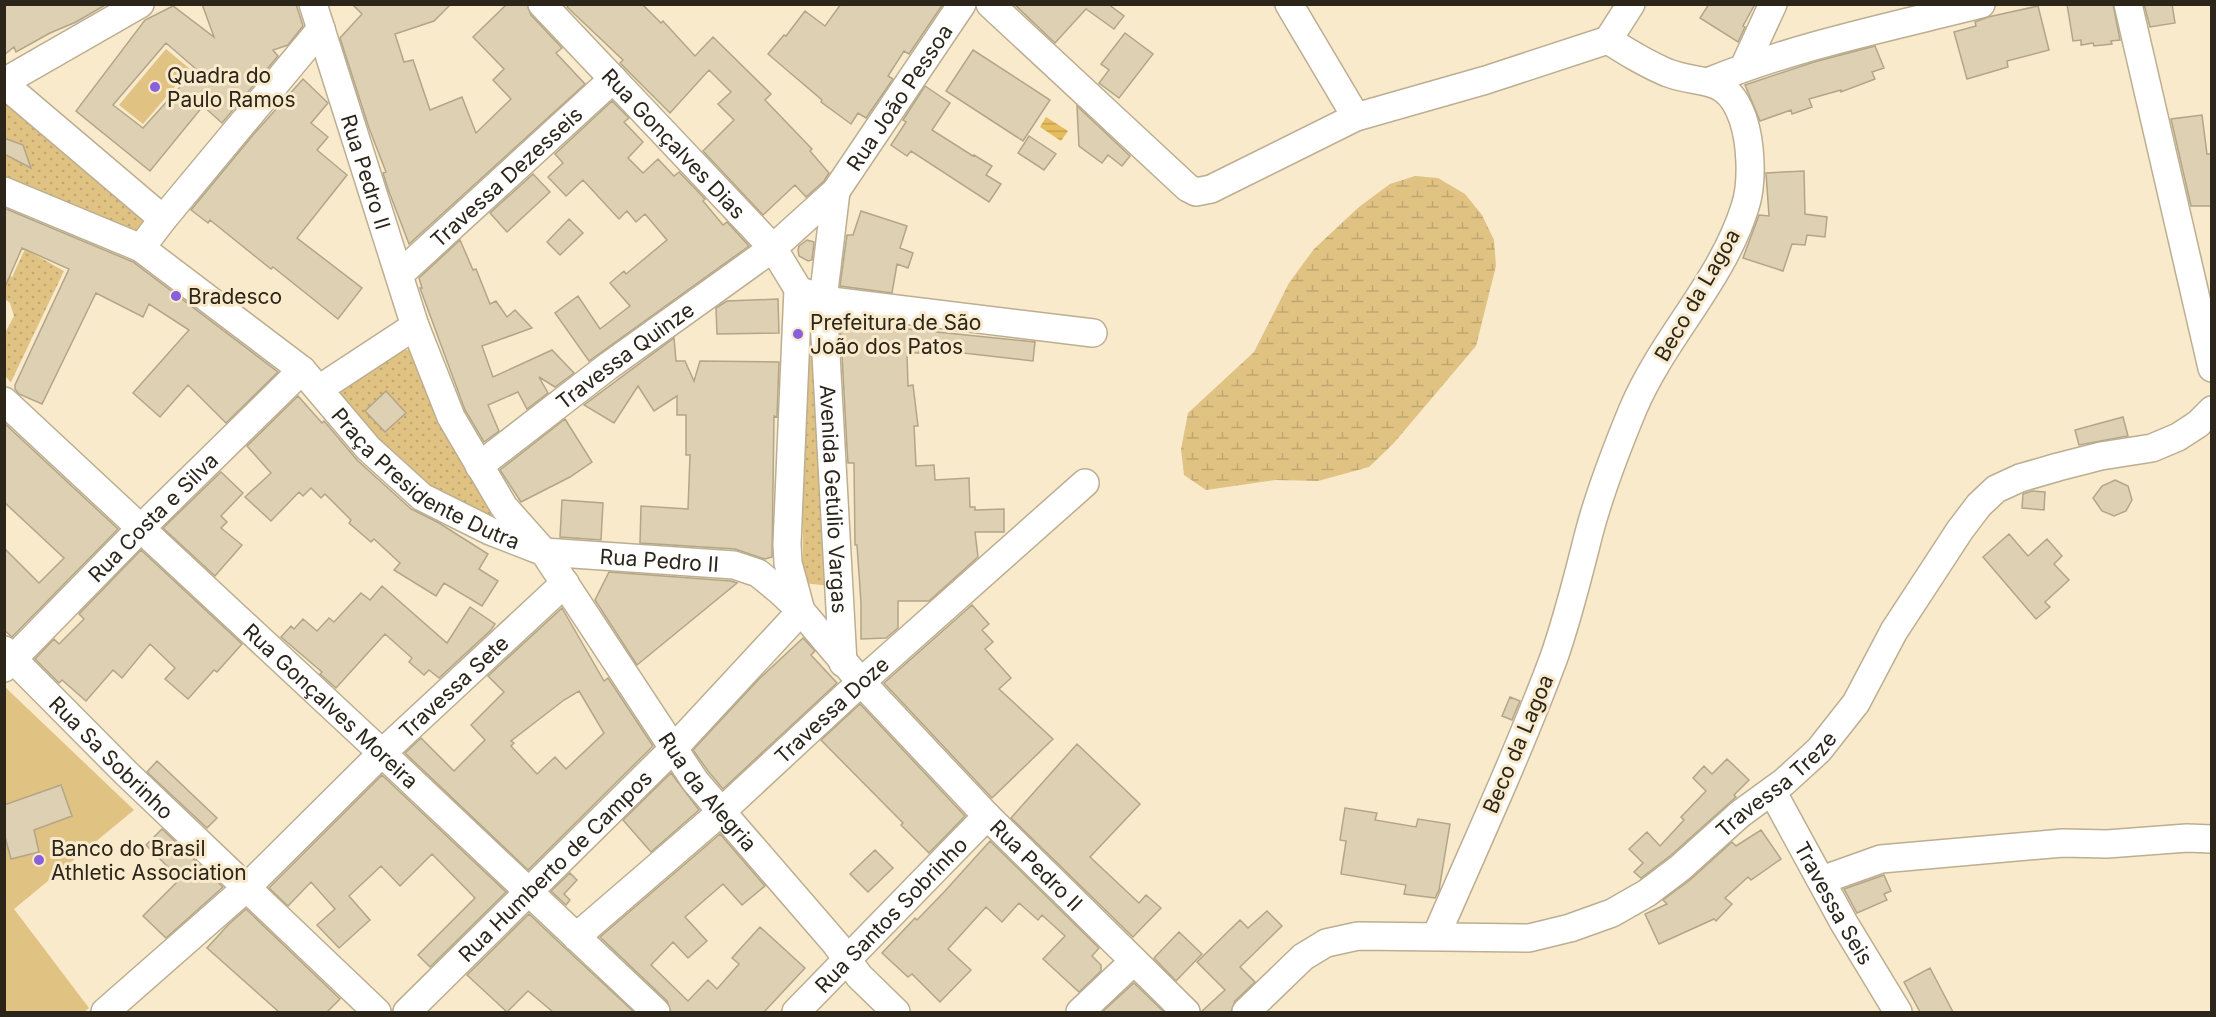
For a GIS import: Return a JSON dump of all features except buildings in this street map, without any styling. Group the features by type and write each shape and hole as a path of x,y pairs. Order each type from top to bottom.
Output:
{"street":[{"path":"140,4 107,12 4,82 163,219"},
{"name":"Rua Gonçalves Dias","path":"542,4 773,248 798,289"},
{"name":"Rua João Pessoa","path":"773,248 836,191 962,4"},
{"path":"990,4 1188,188 1196,192 1211,189 1356,117 1485,80 1608,40 1631,4"},
{"path":"1289,4 1356,117"},
{"path":"1744,67 1773,4"},
{"path":"1608,40 1643,61 1669,73 1689,79 1710,81 1744,67 1861,34 1981,4"},
{"path":"2128,4 2211,368"},
{"path":"141,248 317,17"},
{"name":"Rua Pedro II","path":"317,17 415,327 451,417 504,507 544,552 734,566 758,573 801,611 852,673 987,816 1186,1012"},
{"name":"Travessa Dezesseis","path":"400,274 613,79"},
{"name":"Beco da Lagoa","path":"1437,936 1553,659 1579,578 1589,533 1607,474 1634,406 1655,367 1735,236 1746,204 1748,141 1742,118 1727,92 1710,81"},
{"path":"4,191 141,248 311,379"},
{"name":"Rua João Pessoa","path":"823,300 836,191"},
{"name":"Travessa Quinze","path":"479,466 607,367 773,248"},
{"path":"798,289 823,300 1093,333"},
{"name":"Avenida Getúlio Vargas","path":"798,289 787,544 788,563 801,611"},
{"name":"Avenida Getúlio Vargas","path":"823,300 852,673"},
{"name":"Praça Presidente Dutra","path":"415,327 311,379 368,448 422,497 490,531 544,552"},
{"name":"Rua Costa e Silva","path":"8,660 141,528 311,379"},
{"name":"Rua Gonçalves Moreira","path":"4,401 656,1012"},
{"name":"Travessa Treze","path":"1246,1012 1304,957 1326,943 1358,936 1529,938 1570,928 1612,913 1647,893 1680,868 1740,814 1784,782 1819,750 1856,703 1894,631 1954,539 1979,505 1996,489 2020,478 2058,467 2101,456 2152,448 2178,437 2198,424 2211,410"},
{"name":"Travessa Doze","path":"576,937 721,812 852,673 1085,483"},
{"name":"Rua da Alegria","path":"544,552 695,781 836,944 859,976 896,1012"},
{"name":"Travessa Sete","path":"105,1012 245,889 382,753 565,583"},
{"name":"Rua Humberto de Campos","path":"407,1012 530,893 673,749 801,611"},
{"name":"Rua Sa Sobrinho","path":"8,660 245,889 377,1012"},
{"name":"Travessa Seis","path":"1772,791 1844,923 1898,1012"},
{"name":"Rua Santos Sobrinho","path":"796,1012 987,816"},
{"path":"1822,880 1881,859 2063,843 2106,844 2187,838 2211,839"},
{"path":"1080,1012 1134,961"}],"green space":[{"name":"Quadra do Paulo Ramos","path":"166,49 190,69 143,124 119,105"},
{"path":"4,90 159,221 140,244 5,186"},
{"path":"1415,176 1438,178 1465,194 1482,215 1494,240 1496,266 1476,346 1393,444 1369,467 1318,481 1275,480 1206,490 1184,475 1181,449 1188,413 1254,352 1289,283 1314,249 1359,207 1390,184"},
{"path":"25,249 64,271 11,382 5,376 5,333 14,316 10,303 5,299 5,273 12,277"},
{"path":"811,312 831,586 803,583 802,314"},
{"path":"404,350 410,350 509,528 458,502 399,467 342,399 340,392 349,383"},
{"name":"Banco do Brasil Athletic Association","path":"6,688 134,810 14,909 89,1008 84,1012 5,1012"}],"shaded area":[{"path":"1046,117 1068,131 1061,141 1040,127"}],"place":[{"name":"Quadra do Paulo Ramos","path":"155,87"},
{"name":"Bradesco","path":"176,296"},
{"name":"Prefeitura de São João dos Patos","path":"798,334"},
{"name":"Banco do Brasil Athletic Association","path":"39,860"}]}
